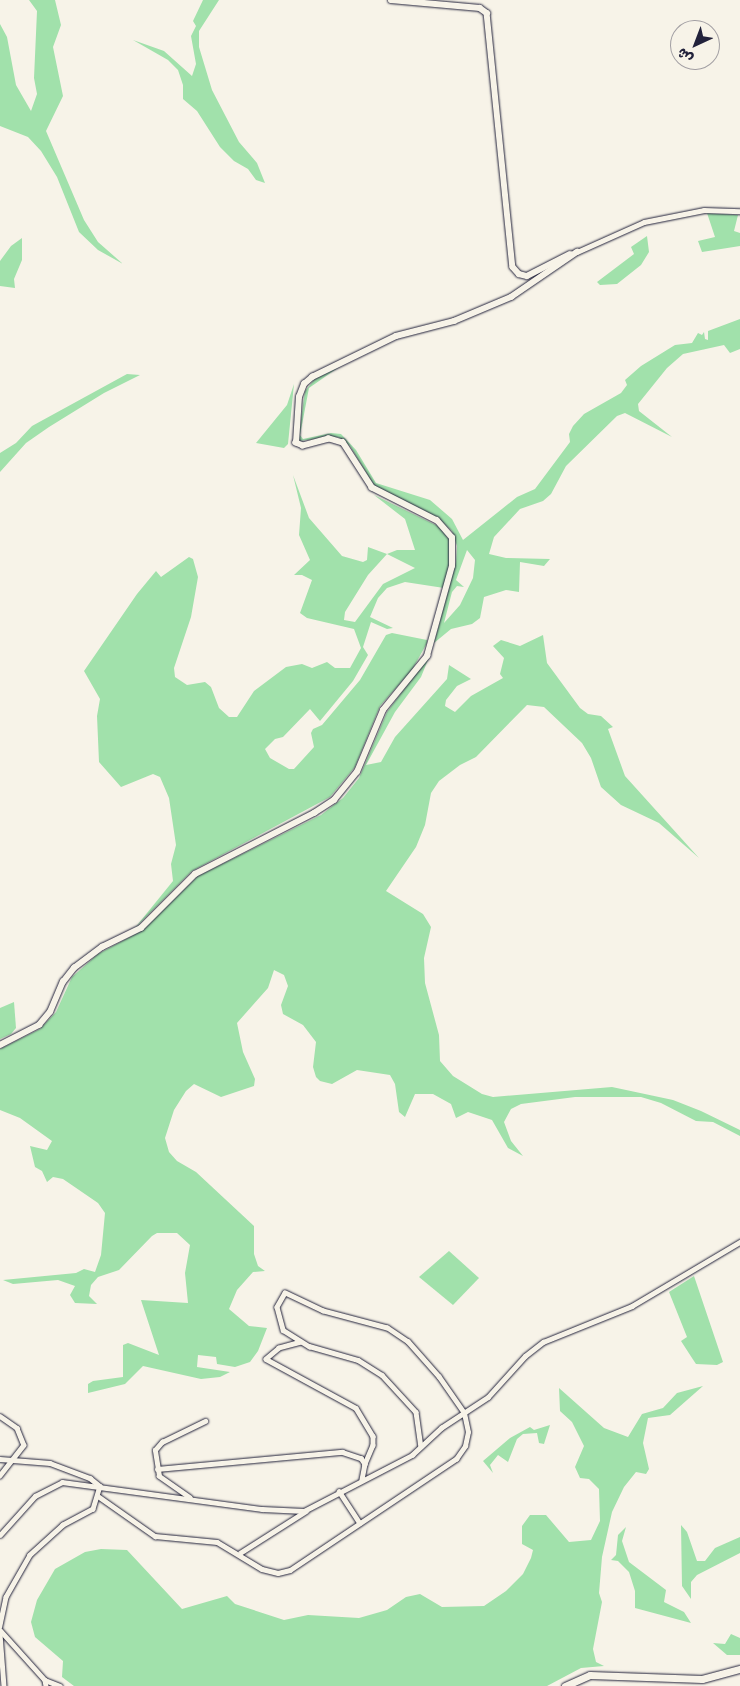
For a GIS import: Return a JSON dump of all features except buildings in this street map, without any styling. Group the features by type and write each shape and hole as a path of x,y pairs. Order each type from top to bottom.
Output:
{"main road":[{"path":"565,1686 590,1675 609,1673 702,1679 740,1669"}],"street":[{"path":"391,0 480,8 487,13 513,267 519,274 527,276 558,258 577,252 644,222 704,210 740,211"},
{"path":"0,1045 39,1025 50,1012 63,982 74,968 102,947 136,931 195,874 314,813 334,800 357,772 383,710 427,656 452,566 452,538 437,521 376,492 343,443 329,439 303,446 296,443 299,396 304,384 312,376 396,336 454,321 511,297 577,252"},
{"path":"240,1553 339,1491 402,1461 464,1412 488,1397 525,1356 543,1342 632,1306 740,1242"},
{"path":"98,1496 162,1539 208,1540 240,1553 268,1571 287,1572 456,1459 465,1446 468,1432 464,1412 428,1364 397,1334 387,1328 323,1311 284,1293 278,1300 278,1319 283,1330 301,1342 358,1360 382,1375 416,1412 421,1446"},
{"path":"301,1342 279,1348 266,1359 356,1408 373,1436 373,1445 365,1464 362,1480"},
{"path":"0,1416 17,1428 24,1440 23,1448 0,1476"},
{"path":"190,1498 162,1480 157,1468 157,1445 205,1421"},
{"path":"157,1468 337,1451 355,1455 365,1464"},
{"path":"0,1459 50,1463 90,1478 100,1486"},
{"path":"0,1535 25,1505 53,1485 72,1482 292,1512 312,1507"},
{"path":"0,1626 6,1598 38,1545 63,1525 90,1511 98,1496 100,1486"},
{"path":"339,1491 360,1523"},
{"path":"0,1595 6,1598"},
{"path":"0,1630 46,1680 60,1686"},
{"path":"0,1634 2,1683"},
{"path":"46,1680 46,1686"}],"green space":[{"path":"29,0 55,0 61,25 53,47 63,96 46,131 84,220 98,242 123,264 98,250 79,232 57,177 41,151 28,137 0,126 0,24 7,37 16,85 31,111 37,94 34,78 37,11"},
{"path":"203,0 219,0 199,31 199,47 212,90 239,142 257,163 265,183 256,180 248,169 234,161 220,147 197,111 183,99 183,85 178,70 168,60 133,40 164,51 192,76 196,64 191,36 196,26 193,21"},
{"path":"707,213 738,215 734,231 740,233 740,246 702,252 698,241 715,237"},
{"path":"647,236 649,252 641,265 617,284 600,285 597,282 634,254 631,247"},
{"path":"22,238 22,260 14,279 15,288 0,286 0,261 11,246"},
{"path":"740,319 740,349 730,353 724,345 683,354 667,368 638,404 639,411 672,437 625,413 617,416 566,466 551,494 543,501 520,509 494,537 489,554 506,558 550,559 544,566 520,562 519,592 506,590 484,597 480,618 472,624 451,629 434,643 456,562 457,546 452,531 439,519 375,487 350,446 338,437 298,441 305,391 315,379 342,365 309,388 300,435 303,439 331,433 341,434 356,450 376,483 430,500 452,519 463,540 517,497 535,489 570,442 569,434 573,426 584,414 621,393 627,385 625,380 641,366 675,345 692,343 698,333 702,335 704,332 705,339 708,340 708,331","holes":["467,550 475,560 473,578 460,605 444,623 452,592 457,586 464,587 456,580"]},
{"path":"127,374 140,375 104,393 49,427 26,443 0,472 0,453 16,443 32,426"},
{"path":"294,384 288,444 284,448 256,443 287,405"},
{"path":"293,475 309,518 342,556 363,562 367,560 368,547 387,554 397,550 415,550 405,519 374,495 440,527 450,541 451,556 444,588 405,582 387,588 378,598 370,617 393,628 387,629 371,622 363,647 368,655 353,681 320,721 310,709 283,737 275,739 265,749 270,758 289,769 294,769 314,747 311,733 313,729 322,725 360,680 386,635 392,633 427,640 427,643 412,670 380,706 355,767 330,797 192,871 134,929 173,881 171,864 176,845 169,798 160,777 153,774 121,787 99,762 97,716 100,699 84,671 137,594 156,571 161,577 189,557 193,559 198,577 191,617 174,668 175,677 187,685 205,682 211,687 219,708 229,717 237,717 254,691 286,667 302,664 312,668 327,662 335,668 350,668 361,648 354,629 307,618 300,613 312,580 302,575 294,575 310,560 299,535 301,508","holes":["387,554 415,568 383,584 355,622 344,620 345,612 368,575"]},
{"path":"543,635 547,663 580,708 588,714 601,716 613,727 608,729 625,776 699,858 659,823 621,805 601,787 591,758 582,743 544,707 527,705 476,757 460,765 439,781 431,793 425,825 416,847 386,891 423,914 431,927 424,958 425,983 439,1035 440,1061 453,1076 482,1094 493,1097 612,1087 673,1100 740,1130 740,1136 713,1122 696,1121 661,1103 641,1097 575,1097 521,1104 511,1109 504,1122 511,1141 523,1156 508,1148 492,1120 468,1112 456,1118 451,1104 433,1094 415,1094 405,1117 399,1112 395,1084 390,1075 357,1070 332,1084 320,1081 316,1077 313,1067 316,1042 303,1025 283,1014 281,1005 288,986 284,975 274,970 268,988 237,1023 243,1052 255,1079 254,1086 221,1097 194,1084 186,1091 174,1110 165,1138 169,1152 177,1161 196,1172 254,1226 254,1254 258,1266 265,1271 253,1272 237,1290 229,1309 249,1326 267,1328 258,1351 250,1362 235,1367 217,1364 216,1357 198,1355 197,1367 230,1372 220,1377 201,1379 143,1366 125,1384 88,1393 88,1384 93,1381 123,1377 123,1345 128,1343 159,1355 141,1300 188,1303 185,1273 190,1245 177,1233 157,1233 152,1236 119,1270 98,1277 91,1285 89,1296 97,1304 75,1303 70,1295 75,1286 58,1280 13,1284 3,1280 76,1273 84,1269 95,1272 101,1255 105,1213 98,1203 63,1179 53,1177 47,1182 42,1171 35,1167 30,1146 47,1150 52,1141 20,1118 0,1110 0,1049 40,1029 56,1012 72,977 98,954 143,930 198,876 321,815 343,798 359,778 387,712 430,655 421,677 395,712 366,765 381,762 395,737 447,679 449,665 471,679 457,686 446,700 445,706 455,712 471,696 503,678 500,674 504,658 493,646 501,640 520,646"},
{"path":"14,1002 16,1028 11,1034 0,1039 0,1008"},
{"path":"449,1251 479,1278 453,1305 419,1277"},
{"path":"694,1276 723,1362 717,1365 696,1364 681,1341 687,1337 669,1292"},
{"path":"703,1386 670,1415 648,1418 643,1443 649,1469 646,1474 636,1472 624,1487 612,1512 602,1557 599,1593 602,1602 593,1649 596,1662 604,1666 581,1668 547,1686 74,1686 62,1677 63,1661 35,1637 31,1622 37,1600 55,1569 85,1552 101,1549 127,1550 182,1609 227,1596 235,1604 284,1620 308,1615 359,1618 387,1610 406,1597 420,1594 442,1607 484,1606 506,1591 523,1574 533,1550 522,1544 522,1526 530,1515 546,1515 569,1542 591,1540 600,1521 599,1489 589,1479 580,1478 575,1467 584,1446 572,1422 560,1411 559,1388 604,1428 628,1437 642,1414 663,1408 677,1393"},
{"path":"550,1425 544,1444 539,1443 537,1433 523,1434 517,1439 508,1462 498,1455 490,1465 493,1473 483,1461 510,1438 530,1427 534,1430"},
{"path":"681,1525 687,1532 697,1561 705,1561 715,1548 740,1537 740,1553 697,1575 691,1582 691,1599 682,1586"},
{"path":"626,1527 622,1541 629,1562 666,1590 664,1602 684,1612 691,1623 635,1608 635,1591 629,1572 618,1561 611,1560 616,1555 618,1535"},
{"path":"731,1634 740,1638 740,1655 727,1655 713,1643 725,1644"}]}
